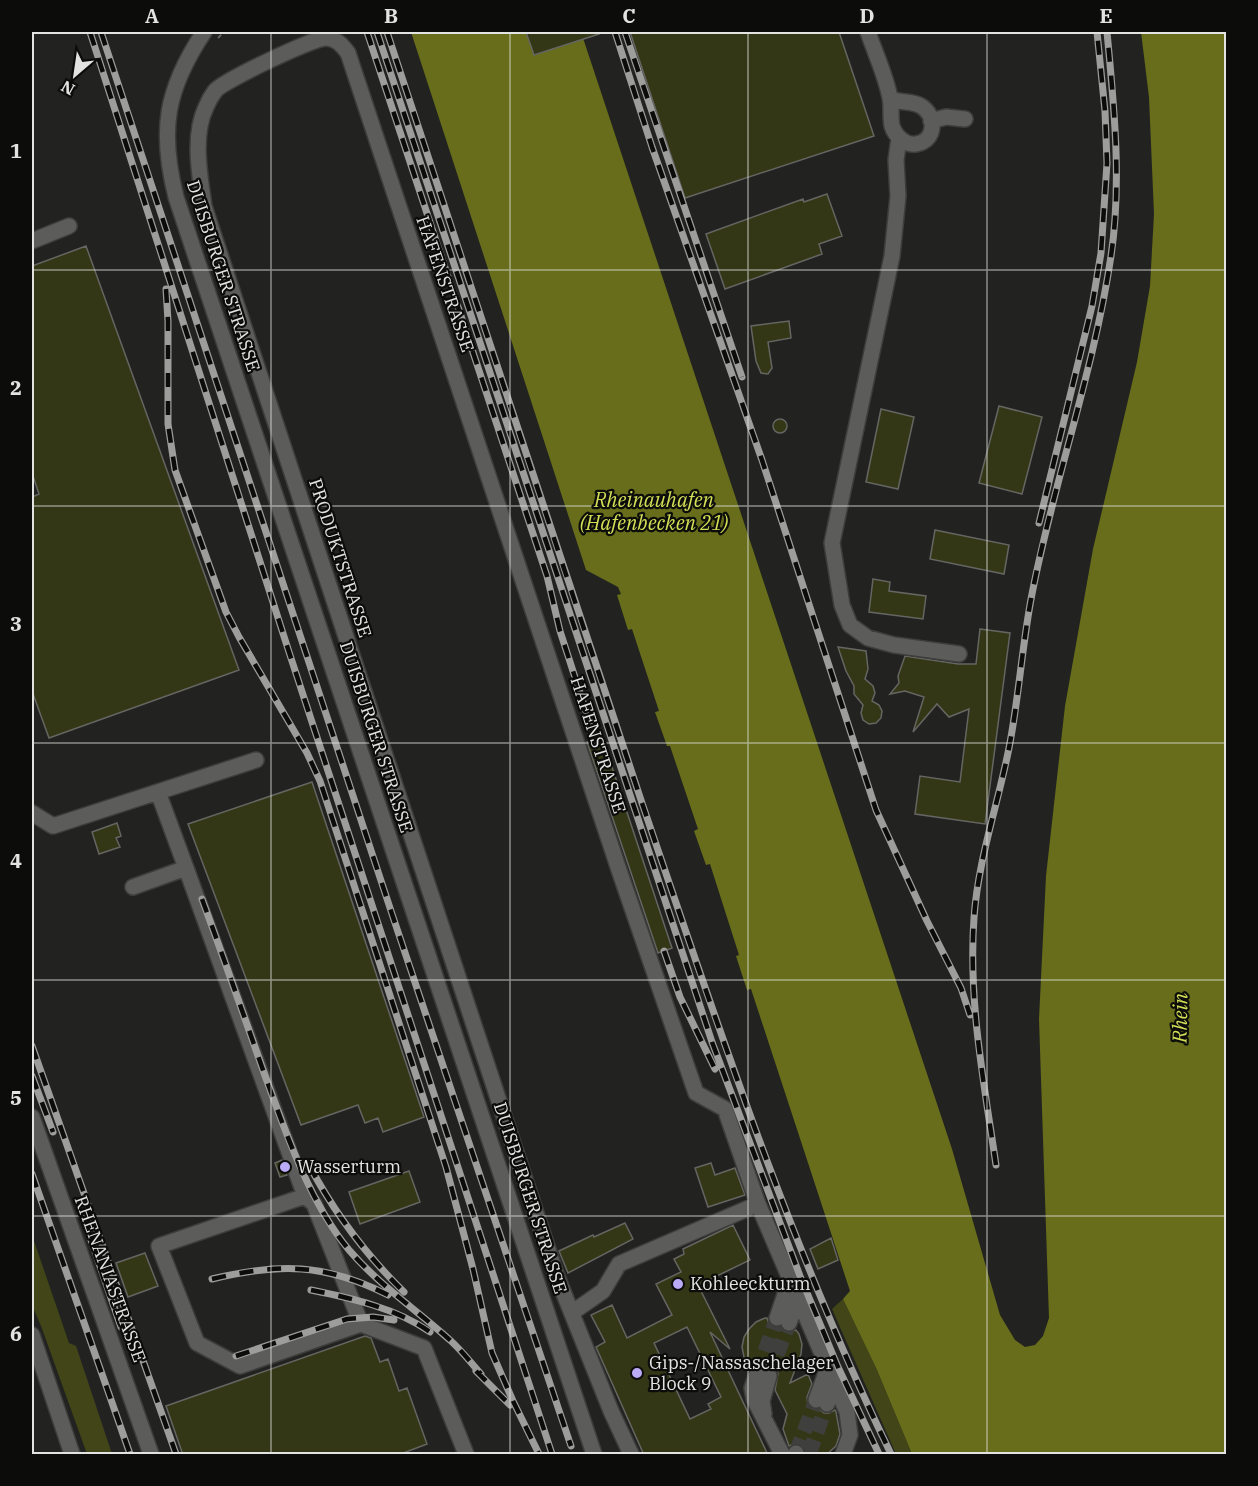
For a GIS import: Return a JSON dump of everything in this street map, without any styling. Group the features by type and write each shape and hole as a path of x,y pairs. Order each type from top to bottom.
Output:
{"street":[{"name":"DUISBURGER STRASSE","path":"204,32 194,46 175,84 170,102 167,133 168,162 176,197 594,1455"},
{"path":"868,32 890,98 892,127 899,138 911,145 922,143 929,138 933,127 930,114 920,105 908,102 899,103 890,98"},
{"name":"HAFENSTRASSE","path":"325,38 338,41 348,53 616,862 696,1093 725,1110 758,1204 847,1412 850,1435 843,1455"},
{"name":"PRODUKTSTRASSE","path":"325,38 306,44 230,80 215,90 205,109 200,132 199,168 204,206 556,1274 631,1455"},
{"path":"931,121 946,117 965,118"},
{"path":"899,138 896,160 898,195 892,256 832,543 842,604 850,625 868,638 894,645 958,654"},
{"path":"32,241 69,226"},
{"path":"32,813 53,826 256,760"},
{"path":"158,792 305,1196 314,1204 361,1324"},
{"path":"133,887 186,868"},
{"name":"RHENANIASTRASSE","path":"32,1117 152,1455"},
{"path":"305,1196 159,1246 197,1343 240,1366 361,1324 424,1348 466,1455"},
{"path":"573,1312 603,1291 619,1264 758,1204"},
{"path":"790,1280 783,1320 798,1297"},
{"path":"32,1335 72,1455"},
{"path":"828,1368 822,1402 835,1383"},
{"path":"763,1375 764,1420 791,1454"}],"shaded area":[{"path":"32,1235 69,1343 76,1346 112,1454 87,1454 32,1305"},
{"path":"843,1299 877,1370 912,1454 896,1454 832,1309"}],"water":[{"path":"411,32 581,32 952,1149 1000,1315 1015,1340 1025,1347 1035,1345 1043,1336 1049,1318 1039,1019 1046,876 1065,706 1093,549 1137,362 1150,286 1154,214 1149,97 1141,32 1226,32 1226,1454 912,1454 877,1370 843,1299 850,1291 751,989 747,990 736,956 739,955 710,864 706,865 694,831 698,829 670,746 667,746 655,712 659,711 632,629 628,630 617,595 621,594 618,587 586,570"}],"building":[{"path":"526,32 598,32 599,34 534,55"},
{"path":"630,32 839,32 874,136 685,198"},
{"path":"827,194 842,236 819,244 822,254 725,289 706,234 803,199 804,202"},
{"path":"86,246 239,670 49,738 32,691 32,497 39,494 32,473 32,266"},
{"path":"789,321 791,338 768,342 772,368 768,374 761,373 756,361 751,326"},
{"path":"999,406 1042,417 1022,494 979,483"},
{"path":"881,409 914,417 898,489 866,482"},
{"path":"780,419 785,421 787,426 785,431 780,433 775,431 773,426 775,421"},
{"path":"935,530 1009,545 1004,574 930,559"},
{"path":"873,579 890,582 889,591 926,596 923,619 869,612"},
{"path":"980,629 1010,633 985,824 915,814 920,776 960,782 969,709 949,717 937,704 913,732 924,697 905,691 890,694 899,683 898,676 905,656 958,664 976,664"},
{"path":"838,647 866,651 868,669 865,679 873,686 875,693 872,701 879,705 882,711 881,718 876,723 869,724 863,720 861,713 863,705 854,694 854,686"},
{"path":"602,737 672,948 658,953 587,742"},
{"path":"312,782 424,1117 383,1132 378,1118 365,1123 358,1105 301,1125 188,824"},
{"path":"117,823 121,836 116,838 120,847 99,854 92,832"},
{"path":"282,1160 287,1175 280,1177 275,1163"},
{"path":"711,1163 715,1175 735,1168 745,1195 708,1207 695,1168"},
{"path":"409,1171 420,1202 360,1224 349,1192"},
{"path":"625,1223 633,1239 568,1273 559,1251"},
{"path":"733,1225 750,1260 698,1285 730,1349 710,1332 768,1455 644,1455 596,1347 605,1342 591,1315 612,1305 627,1338 672,1315 656,1284 681,1272 674,1259 684,1254 683,1249","holes":["687,1327 721,1397 708,1404 711,1409 690,1419 654,1343"]},
{"path":"831,1238 838,1260 818,1269 810,1249"},
{"path":"145,1253 158,1286 128,1297 116,1263"},
{"path":"765,1318 773,1327 780,1327 786,1332 796,1330 799,1334 802,1344 801,1354 790,1383 808,1374 812,1384 807,1397 808,1406 824,1413 835,1410 836,1412 840,1434 836,1446 826,1455 806,1455 804,1448 797,1443 789,1446 783,1429 787,1414 775,1390 778,1373 772,1367 756,1363 750,1367 745,1362 742,1347 744,1337 756,1322"},
{"path":"365,1336 371,1338 380,1362 388,1359 399,1391 407,1388 427,1444 398,1455 183,1455 166,1406"}],"tunnel":[{"path":"757,1373 777,1318"},
{"path":"769,1376 789,1323"},
{"path":"796,1453 816,1400"},
{"path":"809,1454 827,1404"}],"railway":[{"path":"90,32 289,652 552,1454"},
{"path":"101,32 393,917 571,1446"},
{"path":"367,32 547,576 560,631 595,739"},
{"path":"377,32 712,1042 800,1276 838,1367 879,1454"},
{"path":"387,32 642,803 756,1132 820,1295 891,1454"},
{"path":"615,32 652,147 762,460 876,810 927,921 961,988 970,1015"},
{"path":"625,32 742,377"},
{"path":"1039,523 1092,306 1101,253 1107,163 1105,111 1097,32"},
{"path":"996,1165 975,1011 973,949 976,896 1005,769 1032,594 1041,551 1095,341 1111,256 1116,172 1107,32"},
{"path":"166,289 168,424 175,470 226,612 307,753 320,781 446,1167 492,1353 539,1454"},
{"path":"202,899 280,1116 299,1164 322,1210 335,1231 361,1263 451,1341 481,1374"},
{"path":"664,951 680,997 715,1069"},
{"path":"32,1046 176,1454"},
{"path":"32,1076 53,1132"},
{"path":"309,1165 352,1232 404,1292"},
{"path":"32,1174 130,1454"},
{"path":"88,1231 121,1327"},
{"path":"212,1279 259,1270 302,1269 343,1277 388,1295"},
{"path":"311,1290 357,1300 388,1310 430,1332"},
{"path":"236,1356 347,1319 373,1317 394,1320"},
{"path":"476,1371 510,1405"}],"place":[{"name":"Wasserturm","path":"285,1167"},
{"name":"Kohleeckturm","path":"678,1284"},
{"name":"Gips-/Nassaschelager Block 9","path":"637,1373"}],"water label":[{"name":"Rheinauhafen (Hafenbecken 21)","path":"654,512"},
{"name":"Rhein","path":"1180,1018"}]}
